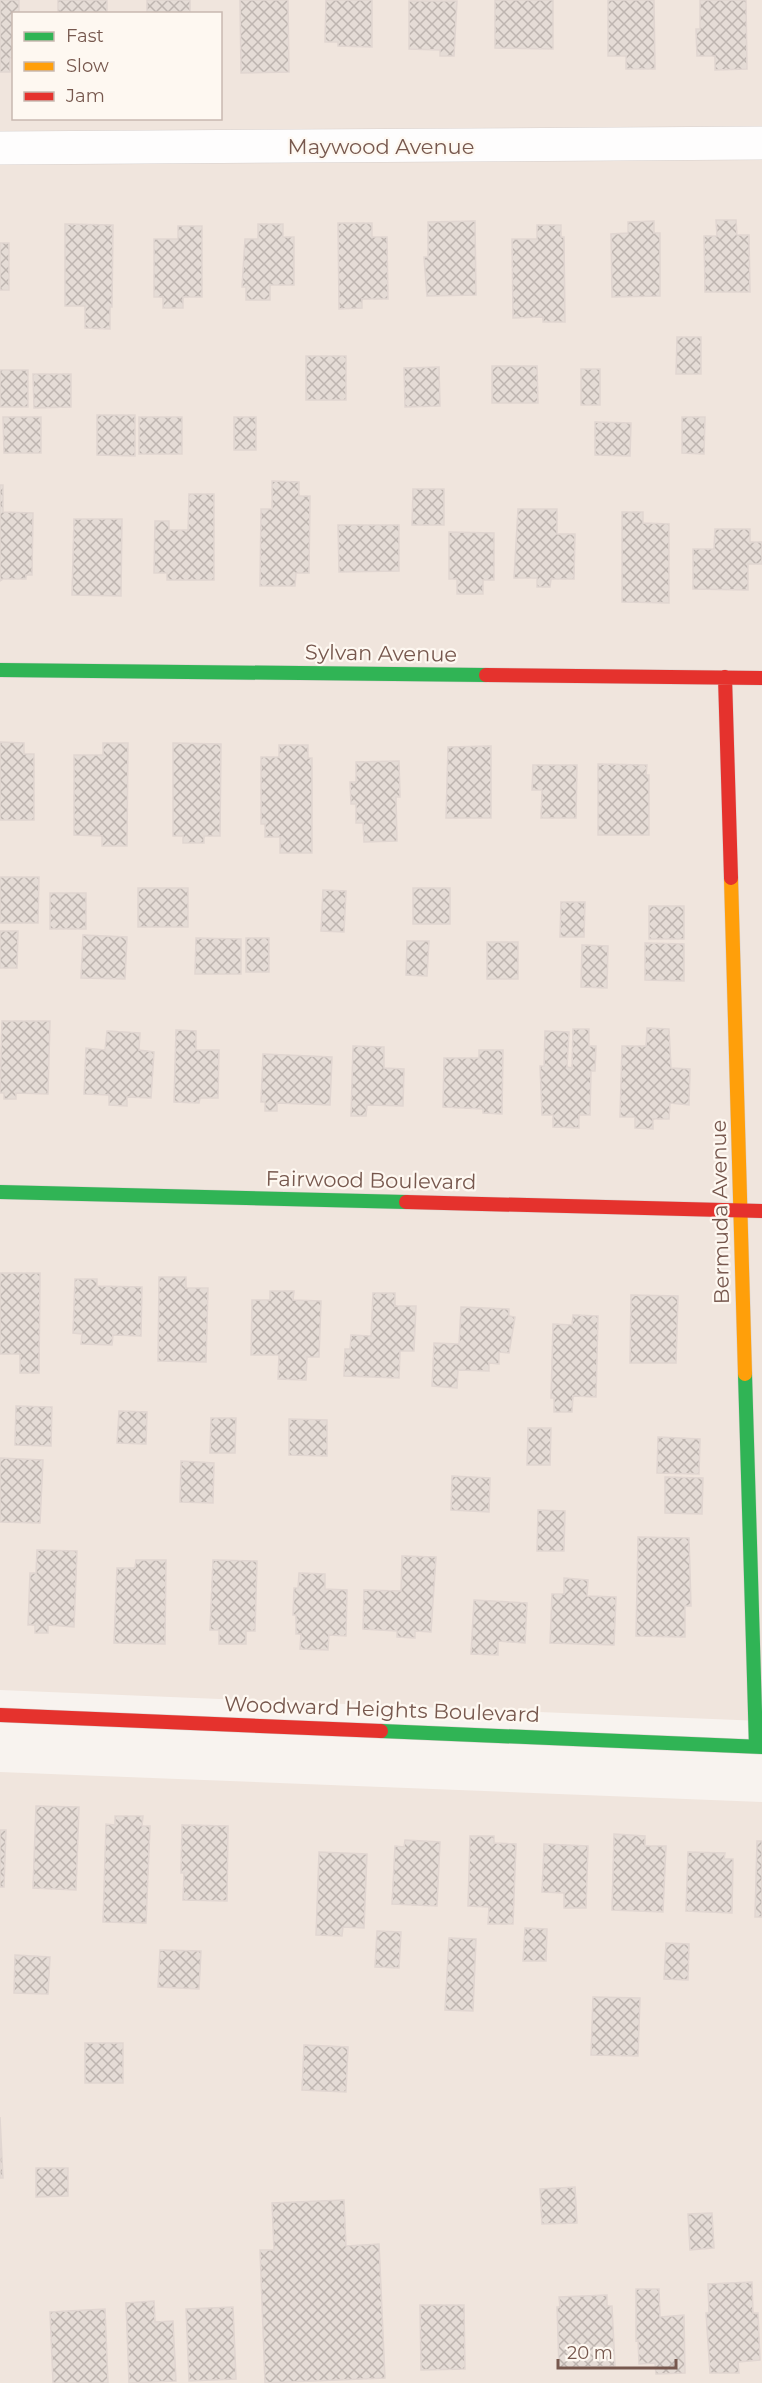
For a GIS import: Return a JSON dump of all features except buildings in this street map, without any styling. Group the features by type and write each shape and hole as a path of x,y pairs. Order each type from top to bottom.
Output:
{"street":[{"name":"Maywood Avenue","path":"0,148 762,143"},
{"name":"Sylvan Avenue","path":"0,670 762,678"},
{"name":"Bermuda Avenue","path":"725,677 759,1746"},
{"name":"Fairwood Boulevard","path":"0,1192 762,1211"},
{"name":"Woodward Heights Boulevard","path":"0,1715 759,1746"}],"shaded area":[{"path":"0,0 762,0 762,1721 0,1690"},
{"path":"0,1772 762,1802 762,2383 0,2383"}],"traffic: fast":[{"path":"0,670 486,675"},
{"path":"0,1192 406,1202"},
{"path":"745,1374 756,1746"},
{"path":"381,1731 762,1747"}],"traffic: slow":[{"path":"731,878 745,1374"}],"traffic: jam":[{"path":"486,675 762,678"},
{"path":"725,677 731,878"},
{"path":"406,1202 762,1211"},
{"path":"0,1715 381,1731"}]}
